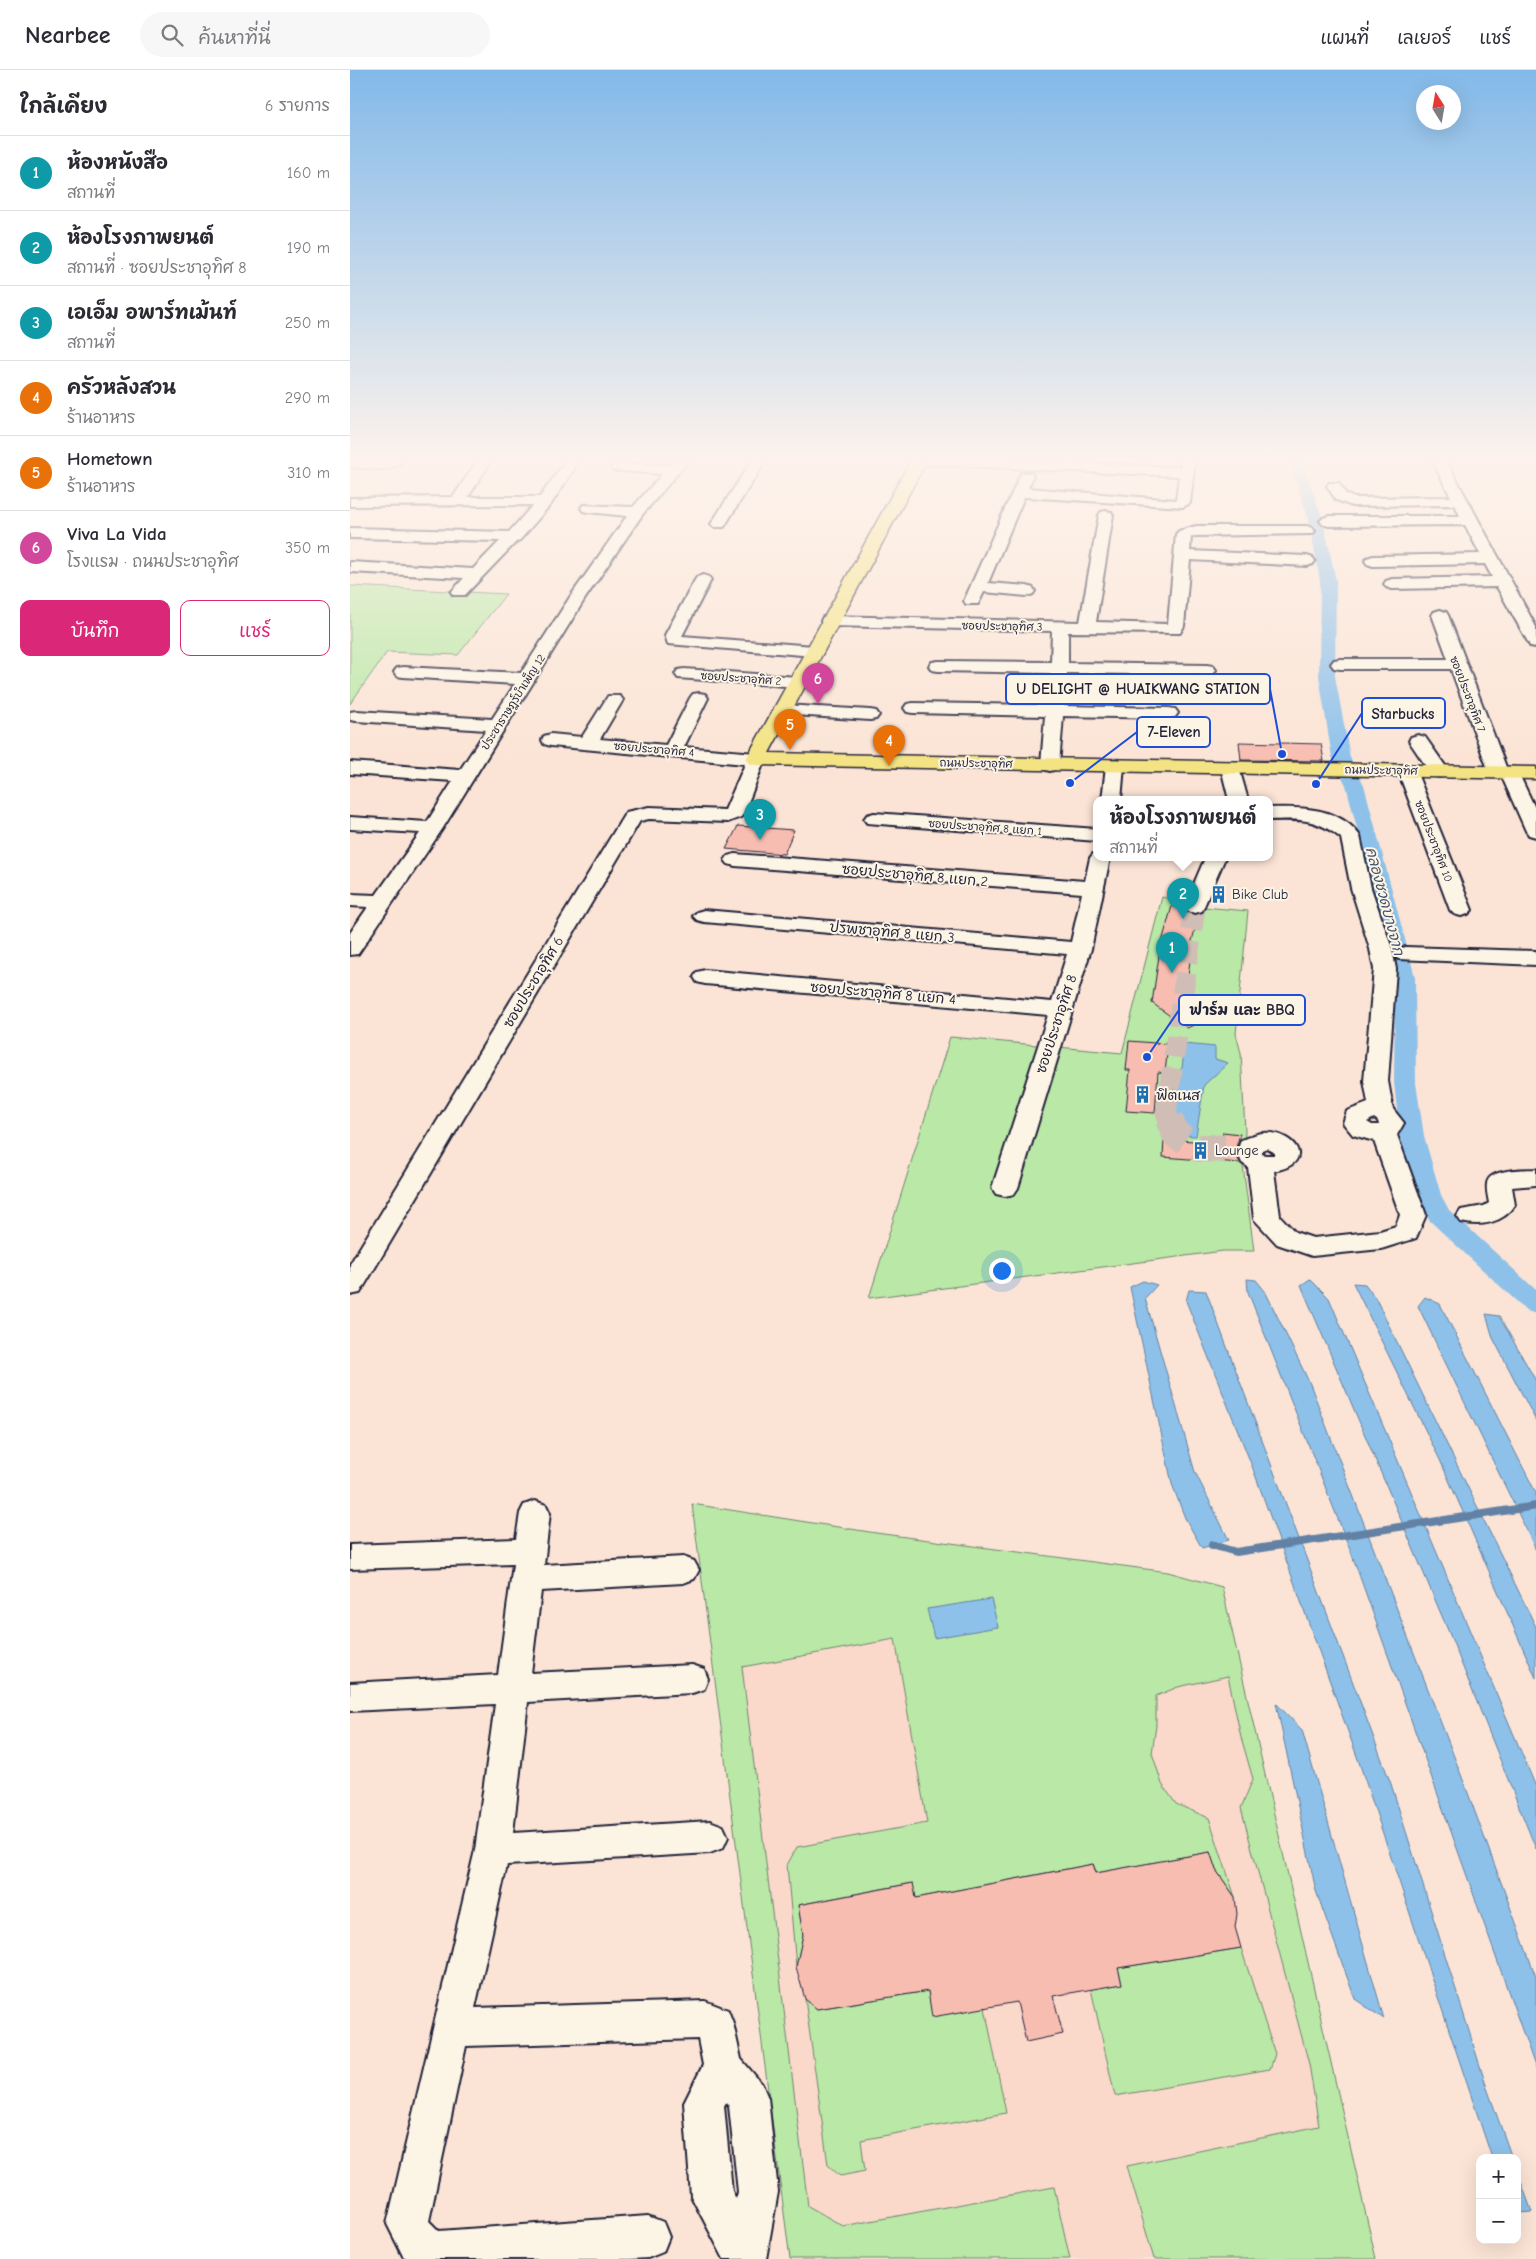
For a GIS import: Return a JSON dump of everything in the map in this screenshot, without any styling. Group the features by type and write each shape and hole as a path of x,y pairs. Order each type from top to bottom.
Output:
{"main road":[{"path":"756,759 862,562"},
{"name":"ถนนประชาอุทิศ","path":"756,759 1536,773"}],"street":[{"path":"459,592 490,562"},
{"name":"ประชาราษฎร์บำเพ็ญ 12","path":"350,949 433,828 578,597 602,562"},
{"path":"989,562 975,594 1027,591"},
{"path":"1087,627 1098,562"},
{"name":"ซอยประชาอุทิศ 3","path":"829,621 1174,629 1176,626 1181,562"},
{"path":"1492,562 1536,642"},
{"path":"350,567 478,574"},
{"path":"703,580 673,635 674,640 814,651"},
{"path":"1392,584 1502,582"},
{"name":"ซอยประชาอุทิศ 7","path":"1440,615 1456,664 1503,772 1536,831"},
{"path":"1050,765 1059,667 1060,627"},
{"path":"1340,664 1456,664"},
{"path":"938,666 1207,670"},
{"path":"404,672 527,679"},
{"name":"ซอยประชาอุทิศ 2","path":"684,674 798,682"},
{"path":"673,750 699,698"},
{"path":"588,743 614,700"},
{"path":"912,708 1169,713"},
{"path":"784,710 870,715"},
{"path":"356,716 498,725"},
{"name":"ซอยประชาอุทิศ 4","path":"551,740 756,759"},
{"path":"1418,741 1439,771"},
{"name":"ซอยประชาอุทิศ 6","path":"350,1286 633,816 649,813 728,816 734,813 756,759"},
{"path":"1111,796 1115,766"},
{"path":"350,768 466,776"},
{"path":"1230,768 1237,796"},
{"name":"ซอยประชาอุทิศ 10","path":"1408,771 1461,910"},
{"path":"1250,1154 1267,1219 1286,1238 1312,1247 1381,1240 1408,1232 1413,1215 1383,1122 1376,1080 1385,969 1381,950 1361,888 1350,836 1323,816 1308,813 1273,814"},
{"name":"ซอยประชาอุทิศ 8 แยก 1","path":"874,819 1093,835"},
{"path":"350,823 433,828"},
{"name":"ซอยประชาอุทิศ 8 แยก 2","path":"735,860 1094,888"},
{"name":"ซอยประชาอุทิศ 8","path":"1005,1188 1080,949 1099,861"},
{"path":"1195,907 1214,861"},
{"path":"350,900 382,902"},
{"name":"ปรพชาอุทิศ 8 แยก 3","path":"704,916 1080,949"},
{"path":"1406,954 1536,958"},
{"name":"ซอยประชาอุทิศ 8 แยก 4","path":"705,977 1060,1009"},
{"path":"1470,1216 1491,1214 1498,1211 1502,1205 1499,1182 1506,1179 1536,1177"},
{"path":"535,1513 493,1850 451,2028 408,2224 418,2241 433,2252 648,2237"},
{"path":"350,1557 683,1570"},
{"path":"350,1697 692,1679"},
{"path":"493,1850 710,1837"},
{"path":"451,2028 705,2020 714,2023 723,2068 704,2103 712,2196 745,2258"}],"shaded area":[{"path":"692,1504 876,1533 1168,1572 1222,1587 1376,2259 790,2259"}],"green space":[{"path":"350,586 506,594 458,655 387,652 350,704"},
{"path":"1162,897 1203,907 1248,911 1236,1034 1241,1053 1245,1131 1243,1166 1254,1251 1223,1251 869,1298 950,1037 1122,1053"},
{"path":"692,1504 876,1533 1168,1572 1222,1587 1376,2259 1154,2259 1127,2166 1319,2126 1309,2064 1241,1808 1253,1779 1241,1737 1228,1676 1178,1687 1156,1696 1156,1726 1152,1753 1162,1784 1176,1804 1209,1818 1235,1897 1216,1870 1210,1852 1097,1873 1093,1864 916,1898 912,1883 798,1905 803,1935 796,1967 787,1865 797,1847 927,1823 895,1639 742,1667 808,2206 843,2226 1054,2187 1070,2259 790,2259"},
{"path":"1241,1948 1275,2054 1270,2069 1115,2096 1091,1989 1122,1984 1118,1968"},
{"path":"928,1991 985,2008 1006,2113 861,2140 865,2171 840,2176 828,2165 805,1999 817,2009"}],"water":[{"path":"1185,1044 1215,1047 1215,1059 1228,1063 1204,1085 1196,1136 1168,1135 1176,1073 1182,1068"},
{"path":"1247,1279 1256,1280 1265,1291 1310,1384 1465,1785 1536,1977 1536,2069 1351,1552 1248,1292"},
{"path":"1310,1279 1329,1298 1536,1787 1536,1849 1450,1635 1301,1285"},
{"path":"1143,1281 1157,1285 1145,1298 1195,1472 1229,1540 1202,1548 1185,1518 1172,1484 1130,1287"},
{"path":"1353,1283 1365,1284 1376,1299 1536,1627 1536,1678 1440,1460"},
{"path":"1189,1290 1206,1291 1391,1784 1486,2085 1511,2154 1491,2154 1359,1762 1252,1466 1186,1301"},
{"path":"1425,1297 1440,1304 1536,1493 1536,1550 1418,1306"},
{"path":"1486,1314 1499,1316 1536,1381 1536,1421 1493,1338"},
{"path":"991,1599 998,1627 934,1638 927,1609"},
{"path":"1276,1703 1302,1730 1384,2019 1355,1999 1316,1891"},
{"path":"1521,2182 1532,2212 1521,2213"}],"building":[{"path":"1239,742 1321,744 1324,761 1241,760"},
{"path":"738,826 794,830 784,854 726,849"},
{"path":"1172,906 1182,907 1187,913 1199,914 1187,960 1190,960 1185,1003 1207,1019 1187,1028 1152,1003 1160,949"},
{"path":"1129,1041 1168,1044 1165,1073 1158,1072 1155,1113 1126,1111 1130,1070 1126,1070"},
{"name":"Lounge","path":"1223,1132 1240,1134 1235,1151 1240,1163 1163,1157 1164,1139 1222,1143"},
{"path":"1210,1852 1216,1870 1235,1897 1237,1914 1235,1927 1241,1948 1118,1968 1122,1984 1053,1996 1063,2034 1026,2042 1017,2002 932,2017 928,1991 817,2009 805,1999 796,1967 803,1935 798,1905 913,1883 916,1898 1093,1864 1096,1873"}],"waterway":[{"name":"คลองชวดบางจาก","path":"1324,562 1328,581 1327,676 1341,757 1355,785 1405,977 1405,1083 1412,1136 1429,1195 1439,1215 1536,1305"},
{"path":"1212,1545 1236,1552 1536,1506"}],"tunnel":[{"path":"1169,1120 1166,1113 1195,907"},
{"path":"1169,1119 1176,1135 1199,1148 1240,1149"}],"place":[{"name":"Viva La Vida","path":"818,704"},
{"name":"Hometown","path":"790,750"},
{"name":"U DELIGHT @ HUAIKWANG STATION","path":"1282,754"},
{"name":"ครัวหลังสวน","path":"889,766"},
{"name":"7-Eleven","path":"1070,783"},
{"name":"Starbucks","path":"1316,784"},
{"name":"เอเอ็ม อพาร์ทเม้นท์","path":"760,840"},
{"name":"Bike Club","path":"1218,894"},
{"name":"ห้องโรงภาพยนต์","path":"1183,919"},
{"name":"ห้องหนังสือ","path":"1172,973"},
{"name":"ฟาร์ม และ BBQ","path":"1147,1057"},
{"name":"ฟิตเนส","path":"1142,1095"},
{"name":"Lounge","path":"1201,1150"}]}
